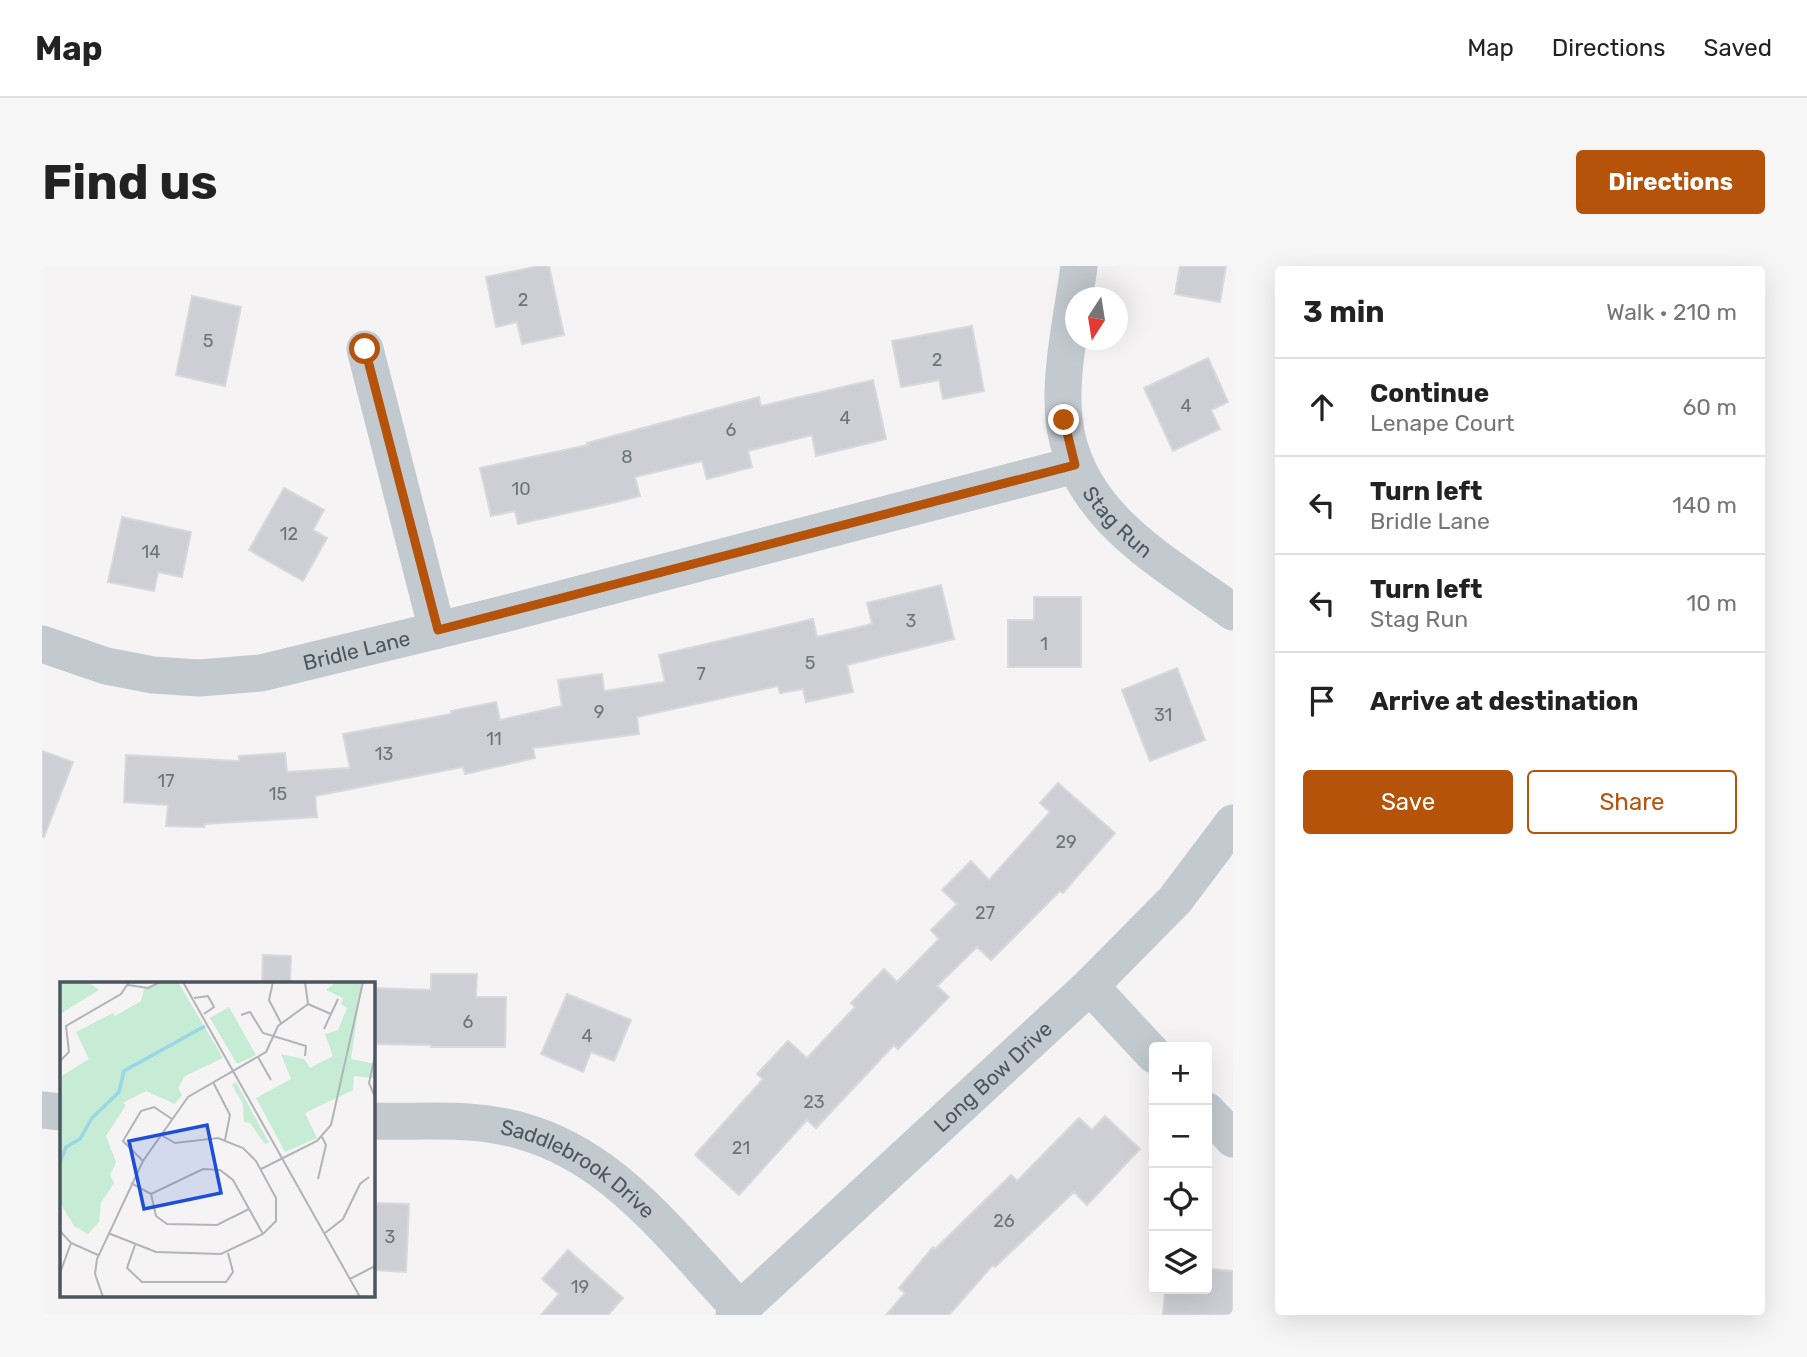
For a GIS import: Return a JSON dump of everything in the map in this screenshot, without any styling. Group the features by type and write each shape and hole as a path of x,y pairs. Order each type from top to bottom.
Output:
{"street":[{"name":"Stag Run","path":"1079,266 1064,384 1064,420 1075,465 1094,499 1128,535 1233,612"},
{"path":"365,349 438,630"},
{"name":"Bridle Lane","path":"42,643 106,666 153,675 199,678 261,673 438,630 1075,465"},
{"name":"Long Bow Drive","path":"737,1312 1090,986 1175,900 1233,823"},
{"path":"1090,986 1149,1050"},
{"path":"42,1110 60,1112"},
{"path":"1212,1116 1233,1139"},
{"name":"Saddlebrook Drive","path":"374,1121 469,1122 503,1127 569,1148 600,1167 626,1189 737,1312"}],"building":[{"path":"549,266 564,335 522,344 517,322 496,327 486,277"},
{"path":"1180,266 1226,266 1220,302 1175,294"},
{"path":"192,296 241,307 225,386 176,375"},
{"path":"972,326 984,391 943,399 939,380 901,387 892,341"},
{"path":"1208,358 1228,402 1211,410 1220,429 1173,451 1144,388"},
{"path":"873,380 886,439 816,456 812,435 748,451 752,467 707,479 702,461 635,477 640,496 518,524 515,511 491,516 480,468 588,445 587,443 759,397 761,406"},
{"path":"284,488 324,510 313,530 327,538 303,581 249,550"},
{"path":"122,517 191,532 182,577 158,572 154,591 108,582"},
{"path":"941,585 954,639 847,665 853,692 806,702 803,689 780,693 778,686 637,717 639,734 533,748 535,758 465,774 463,767 315,796 317,817 205,824 204,827 166,826 168,805 124,802 126,755 239,761 239,756 285,753 287,772 350,768 343,734 451,714 451,711 496,702 500,720 562,706 558,680 602,674 604,691 665,682 659,655 813,619 817,637 872,624 867,603"},
{"path":"1034,597 1081,597 1081,667 1008,667 1008,620 1034,620"},
{"path":"1177,668 1205,740 1150,761 1122,690"},
{"path":"42,751 73,762 44,837 42,836"},
{"path":"1058,783 1115,833 1063,893 1060,891 991,960 977,947 937,986 949,997 898,1049 894,1045 816,1128 807,1120 739,1195 695,1155 763,1079 757,1074 788,1041 807,1058 855,1007 851,1003 884,969 897,982 939,939 931,930 957,904 942,890 971,861 989,880 1050,812 1040,803"},
{"path":"263,955 291,956 290,982 262,982"},
{"path":"431,974 477,974 476,997 506,997 505,1047 374,1044 374,988 431,990"},
{"path":"567,994 631,1020 614,1061 591,1052 583,1072 541,1054"},
{"path":"1105,1116 1140,1149 1087,1205 1074,1192 995,1267 993,1265 949,1315 886,1315 905,1293 899,1288 933,1247 935,1249 1011,1175 1017,1181 1079,1118 1092,1130"},
{"path":"374,1203 409,1204 406,1272 374,1270"},
{"path":"568,1250 623,1298 608,1315 541,1315 559,1294 542,1279"},
{"path":"1212,1269 1233,1271 1233,1315 1163,1315 1165,1294 1212,1294"}],"route":[{"path":"365,349 438,630 1075,465 1064,420"}]}
